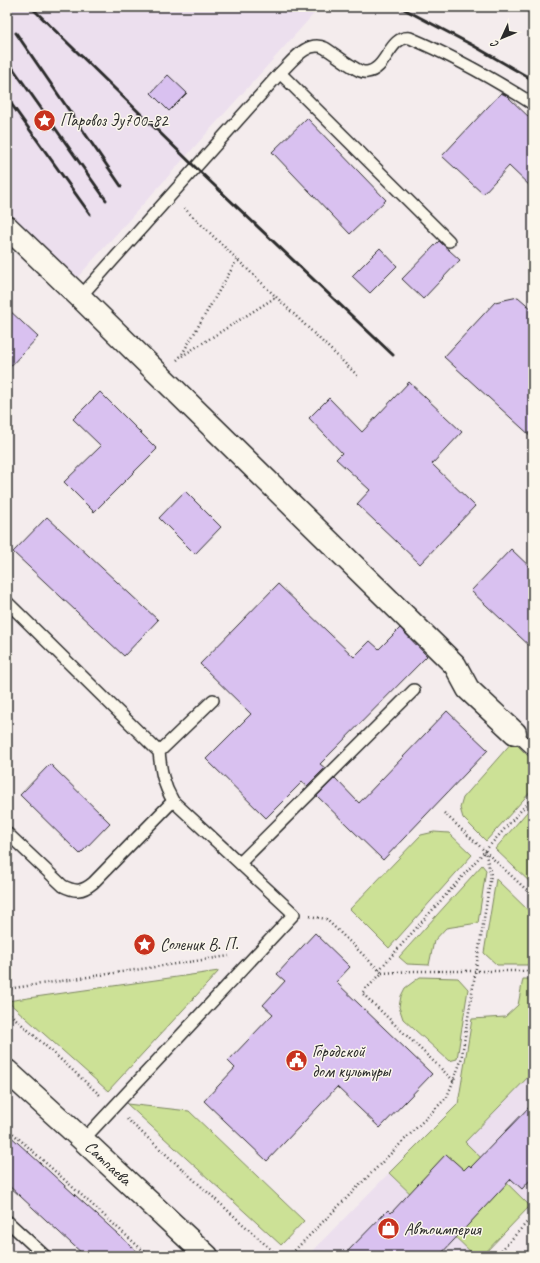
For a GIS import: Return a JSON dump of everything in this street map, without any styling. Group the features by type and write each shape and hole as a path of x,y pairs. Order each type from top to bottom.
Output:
{"street":[{"path":"7,227 455,665 468,689 515,733"},
{"name":"Сатпаева","path":"7,1071 207,1256"}],"lane":[{"path":"80,297 280,73 303,51 314,46 324,48 362,72 367,72 379,65 396,43 404,37 410,38 455,58 494,79 533,104"},
{"path":"280,73 449,241"},
{"path":"7,602 159,752 161,771 165,787 173,801 294,914 83,1140"},
{"path":"240,863 414,690"},
{"path":"159,752 213,700"},
{"path":"515,733 533,750"},
{"path":"7,833 63,886 71,890 80,891 93,883 173,801"},
{"path":"7,1221 45,1256"}],"path":[{"path":"171,195 359,377"},
{"path":"237,260 181,356 276,297"},
{"path":"379,970 533,797"},
{"path":"444,813 533,896"},
{"path":"289,1256 447,1098 461,1061 491,875 485,851"},
{"path":"294,914 326,919 382,973"},
{"path":"7,989 259,952"},
{"path":"454,1082 362,993 382,973 412,971 533,971"},
{"path":"7,1011 278,1256"},
{"path":"7,1128 149,1256"},
{"path":"496,1256 533,1216"}],"shaded area":[{"path":"7,7 320,7 76,279 7,212"},
{"path":"533,1072 533,1203 530,1206 465,1142"},
{"path":"389,1173 475,1256 307,1256"}],"green space":[{"path":"513,741 533,761 533,789 486,841 463,818 460,808 463,798"},
{"path":"533,805 533,885 495,849"},
{"path":"434,832 449,833 472,855 389,948 350,909 421,835"},
{"path":"482,865 486,870 478,923 446,928 434,941 429,965 407,964 399,957"},
{"path":"496,879 533,915 533,965 497,965 484,953"},
{"path":"219,971 108,1091 7,1001"},
{"path":"420,977 458,978 468,989 457,1059 449,1061 403,1019 399,1007 401,996 405,988"},
{"path":"523,979 533,979 533,1072 465,1142 530,1206 482,1256 475,1256 389,1173 458,1104 472,1019 505,1017 518,1005"},
{"path":"127,1104 189,1111 304,1221 281,1245"}],"building":[{"path":"168,75 187,93 169,111 151,93"},
{"path":"501,93 507,96 533,121 533,189 509,166 483,194 442,156"},
{"path":"307,118 386,200 350,234 272,152"},
{"path":"439,241 460,260 423,299 402,279"},
{"path":"380,248 397,266 370,293 352,276"},
{"path":"518,297 533,310 533,438 444,357 495,302"},
{"path":"7,308 38,337 7,370"},
{"path":"409,382 462,432 432,464 475,506 420,564 357,504 370,490 336,459 342,453 309,418 329,398 362,432"},
{"path":"100,392 157,449 94,512 64,482 101,446 73,419"},
{"path":"185,491 221,527 195,554 159,518"},
{"path":"47,517 158,620 124,656 13,552"},
{"path":"511,549 533,570 533,649 471,591"},
{"path":"278,584 354,657 370,641 379,649 400,628 427,656 320,764 325,768 307,786 302,782 266,818 206,759 251,714 200,664"},
{"path":"447,711 488,750 383,860 317,796 335,778 359,803"},
{"path":"50,764 110,823 80,854 20,795"},
{"path":"315,933 350,967 336,982 432,1074 380,1128 337,1087 267,1161 204,1101 235,1068 228,1061 273,1014 263,1005 285,981 277,974"},
{"path":"533,1103 533,1177 522,1189 511,1179 439,1256 343,1256 388,1210 391,1213 446,1154 464,1170 469,1165 471,1167"},
{"path":"7,1133 142,1256 85,1256 7,1184"}],"railway":[{"path":"31,7 196,168 393,355"},
{"path":"400,7 474,46 533,80"},
{"path":"522,7 533,14"},
{"path":"16,33 121,186"},
{"path":"7,60 106,200"},
{"path":"7,98 90,214"}],"place":[{"name":"Паровоз Эу700-82","path":"45,120"},
{"name":"Соленик В. П.","path":"145,944"},
{"name":"Городской дом культуры","path":"296,1061"},
{"name":"Автоимперия","path":"388,1229"}]}
